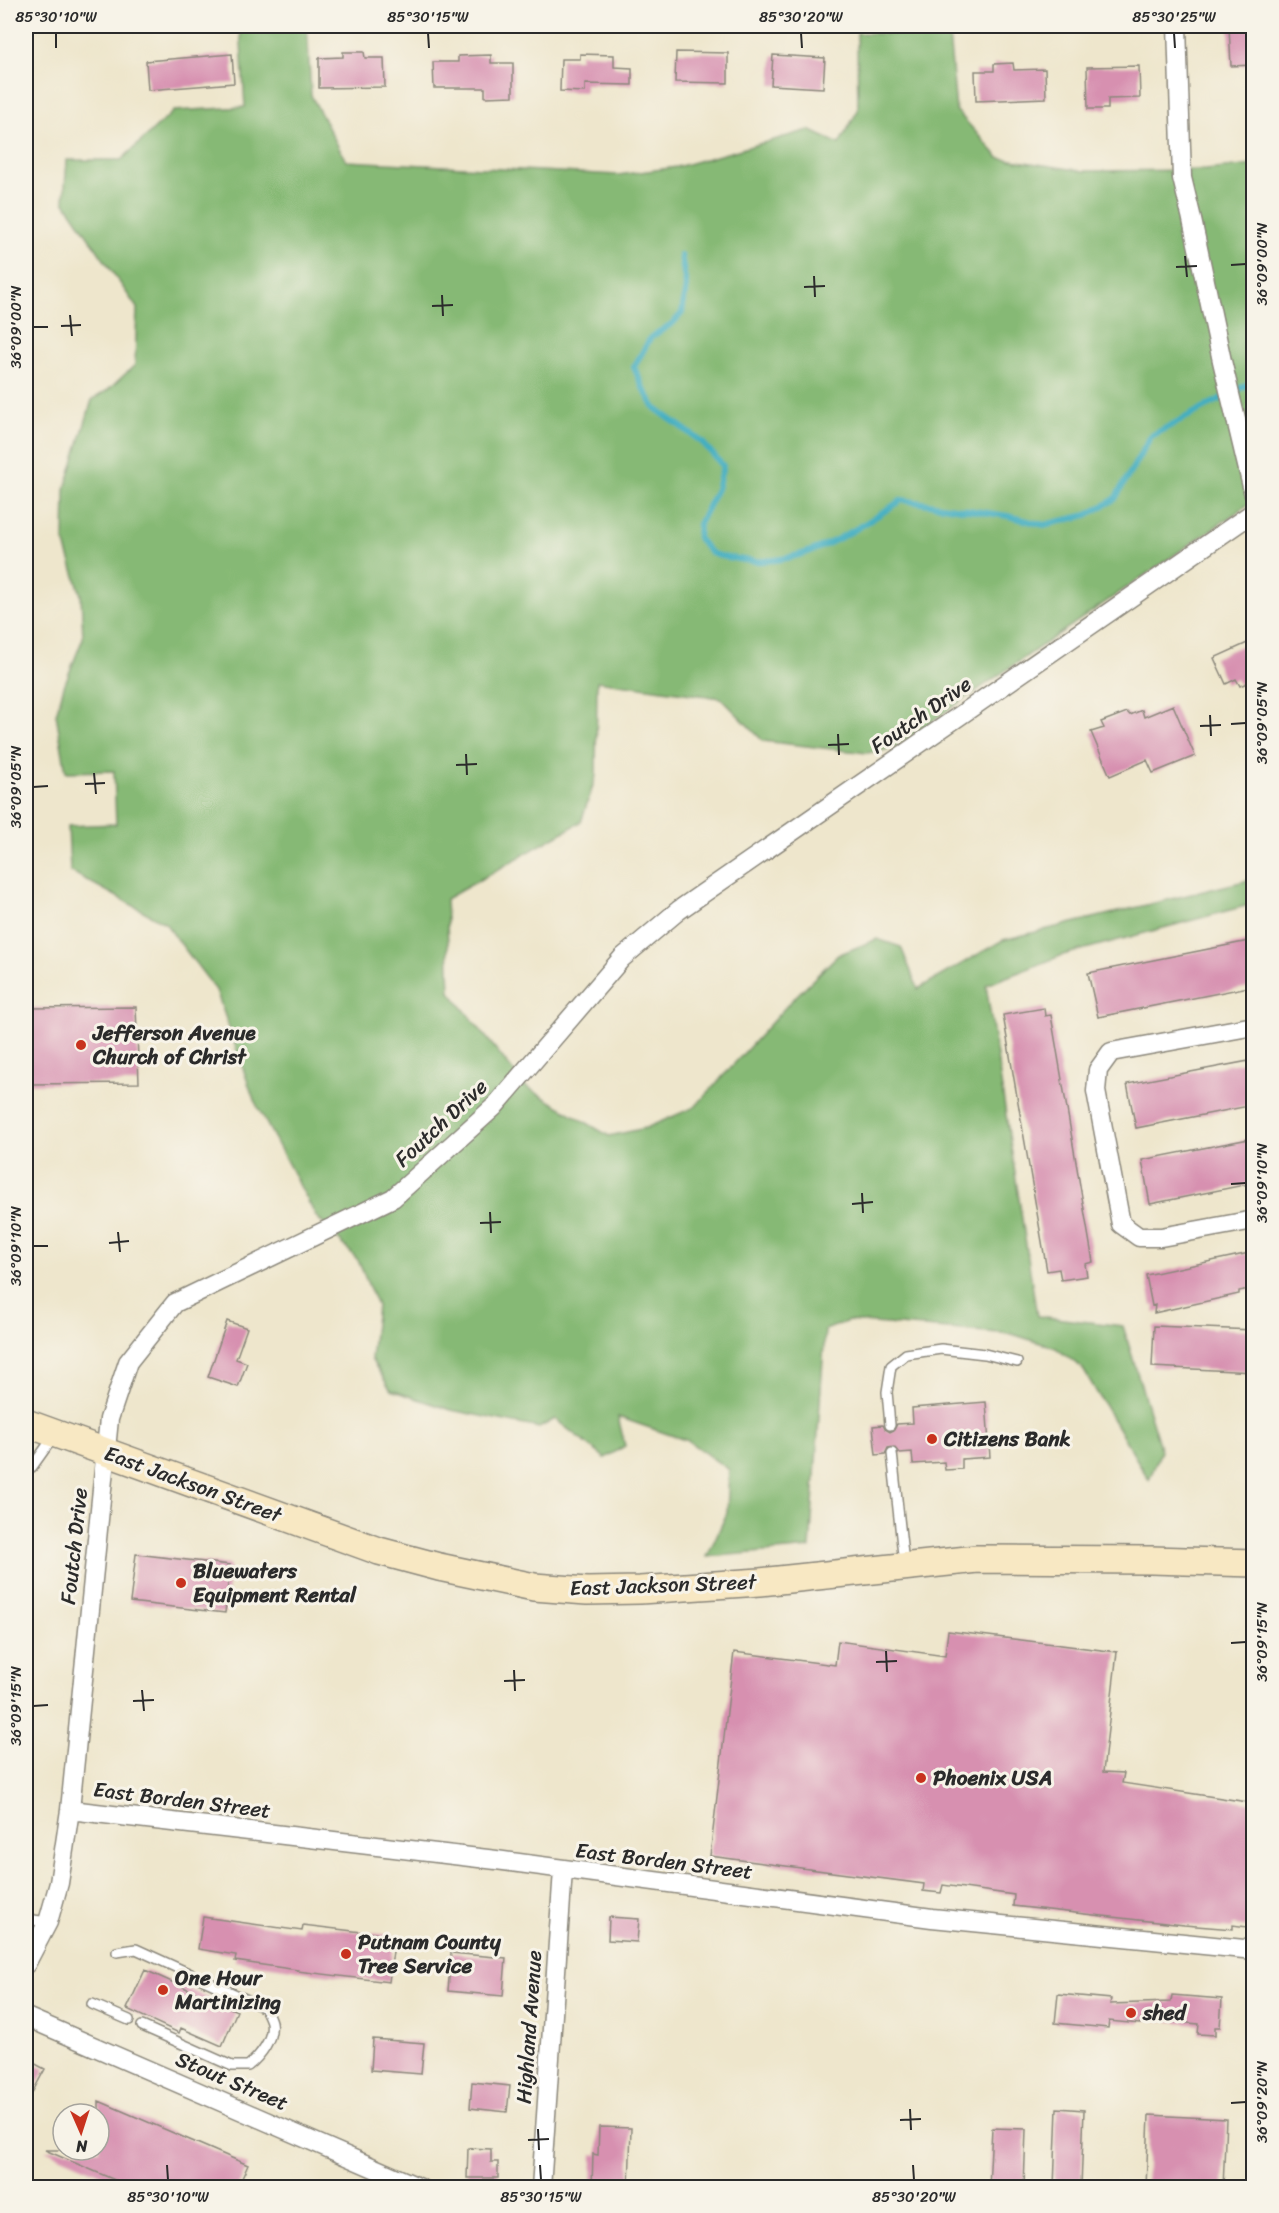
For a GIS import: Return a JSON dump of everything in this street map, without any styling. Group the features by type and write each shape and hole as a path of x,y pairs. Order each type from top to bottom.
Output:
{"street":[{"path":"1177,26 1182,178 1254,495"},
{"name":"Foutch Drive","path":"26,1964 48,1922 59,1884 70,1810 109,1419 128,1362 175,1303 393,1198 494,1107 622,958 679,910 1254,512"},
{"path":"1254,1026 1111,1052 1098,1070 1096,1091 1121,1224 1139,1237 1161,1237 1254,1220"},
{"name":"East Jackson Street","path":"26,1423 379,1551 439,1568 534,1587 587,1591 640,1590 760,1582 977,1559 1254,1563"},
{"name":"East Borden Street","path":"70,1810 496,1860 932,1918 1254,1950"},
{"name":"Highland Avenue","path":"541,2187 563,1870"},
{"name":"Stout Street","path":"26,2017 420,2187"}],"lane":[{"path":"890,1425 887,1392 891,1366 906,1354 941,1349 985,1354 1017,1362"},
{"path":"32,1467 56,1434"},
{"path":"892,1453 904,1567"},
{"path":"26,1919 48,1922"},
{"path":"117,1952 136,1949 255,2003 265,2008 271,2024 269,2037 259,2057 248,2066 231,2066 142,2026"},
{"path":"92,2004 129,2020"}],"green space":[{"path":"240,26 307,26 311,95 346,161 618,175 677,167 809,130 839,144 858,110 857,33 949,35 956,110 999,158 1083,171 1206,170 1253,165 1253,501 891,749 867,753 763,741 721,698 597,681 596,776 581,822 446,899 450,992 526,1087 609,1136 646,1128 695,1107 791,1001 838,955 877,939 901,947 918,989 1003,940 1253,879 1253,904 1063,955 986,985 1037,1316 1123,1326 1161,1451 1149,1480 1083,1369 1056,1348 1012,1334 848,1321 825,1330 810,1548 707,1557 727,1513 729,1470 688,1441 618,1417 625,1446 605,1458 555,1419 539,1428 451,1410 391,1390 371,1359 377,1306 358,1260 316,1216 254,1100 216,990 165,923 70,871 68,826 116,824 114,771 66,772 56,714 64,686 83,638 81,595 64,541 65,489 92,400 108,390 135,365 137,308 64,201 67,160 121,160 174,111 245,107"}],"building":[{"path":"1229,26 1254,26 1254,65 1231,66"},
{"path":"343,52 364,52 365,58 384,58 385,87 319,88 319,58 343,57"},
{"path":"676,52 728,53 728,83 675,82"},
{"path":"232,54 234,83 148,90 146,61"},
{"path":"580,54 614,55 614,67 632,68 632,85 585,84 585,92 560,91 561,59 580,59"},
{"path":"491,55 491,63 513,63 513,96 485,97 485,88 434,88 433,62 458,62 458,56"},
{"path":"773,55 825,58 823,88 771,85"},
{"path":"1013,63 1014,70 1045,69 1046,98 976,101 975,71 994,71 994,64"},
{"path":"1139,66 1140,98 1108,99 1108,109 1088,109 1087,67"},
{"path":"1254,640 1254,680 1240,686 1236,679 1226,684 1214,658"},
{"path":"1173,705 1195,756 1153,773 1147,760 1110,776 1091,732 1104,728 1101,722 1127,712 1130,715 1142,710 1144,717"},
{"path":"1254,940 1254,986 1098,1017 1088,973"},
{"name":"Jefferson Avenue Church of Christ","path":"136,1007 139,1083 28,1084 28,1008"},
{"path":"1044,1008 1045,1016 1051,1015 1093,1262 1085,1264 1087,1276 1061,1280 1059,1269 1047,1271 1003,1015"},
{"path":"1254,1060 1254,1105 1136,1128 1127,1084"},
{"path":"1254,1138 1254,1183 1150,1204 1142,1160"},
{"path":"1254,1252 1254,1288 1239,1291 1239,1294 1154,1313 1155,1305 1152,1306 1146,1275"},
{"path":"227,1321 247,1328 236,1359 247,1363 238,1387 208,1377"},
{"path":"1154,1326 1254,1330 1254,1372 1152,1367"},
{"name":"Citizens Bank","path":"986,1402 990,1457 962,1459 962,1469 945,1470 944,1462 913,1464 912,1452 899,1453 894,1447 888,1448 885,1454 876,1455 873,1426 883,1425 890,1432 897,1424 913,1423 912,1408"},
{"name":"Bluewaters Equipment Rental","path":"136,1554 230,1565 225,1613 130,1602"},
{"name":"Phoenix USA","path":"948,1631 1117,1652 1103,1772 1124,1773 1122,1783 1254,1803 1254,1928 1233,1925 1233,1929 1184,1925 1013,1906 1014,1895 943,1885 941,1893 923,1891 924,1884 710,1856 734,1652 835,1665 838,1641 945,1656"},
{"path":"203,1917 302,1931 303,1925 395,1936 389,1982 235,1961 236,1955 198,1949"},
{"path":"609,1917 639,1919 637,1942 608,1940"},
{"path":"451,1953 506,1958 503,1996 448,1991"},
{"name":"One Hour Martinizing","path":"145,1970 237,2011 222,2046 181,2028 179,2033 127,2009"},
{"path":"1058,1994 1111,1999 1110,2004 1171,2002 1172,1995 1222,1999 1220,2027 1215,2027 1215,2035 1198,2034 1199,2024 1141,2019 1140,2024 1109,2021 1108,2028 1055,2023"},
{"path":"373,2039 424,2043 421,2074 371,2070"},
{"path":"26,2059 45,2069 26,2104"},
{"path":"472,2082 510,2086 507,2112 470,2108"},
{"path":"111,2106 248,2165 238,2187 131,2187 73,2162 111,2162"},
{"path":"1057,2108 1084,2110 1081,2187 1054,2187"},
{"path":"1149,2115 1226,2119 1223,2187 1146,2187"},
{"path":"599,2127 631,2128 629,2187 592,2187 593,2154 598,2155"},
{"path":"992,2128 1026,2129 1024,2187 989,2187"},
{"path":"468,2148 491,2149 491,2162 498,2162 498,2178 467,2178"}],"waterway":[{"path":"681,255 686,286 682,313 673,323 651,337 634,367 655,408 702,442 723,466 717,489 699,524 698,538 710,552 720,556 755,561 778,560 800,555 843,536 902,500 1008,516 1044,525 1087,515 1115,499 1151,436 1254,381"}],"place":[{"name":"Jefferson Avenue Church of Christ","path":"81,1045"},
{"name":"Citizens Bank","path":"932,1439"},
{"name":"Bluewaters Equipment Rental","path":"181,1583"},
{"name":"Phoenix USA","path":"921,1778"},
{"name":"Putnam County Tree Service","path":"346,1954"},
{"name":"One Hour Martinizing","path":"163,1990"},
{"name":"shed","path":"1131,2013"}]}
